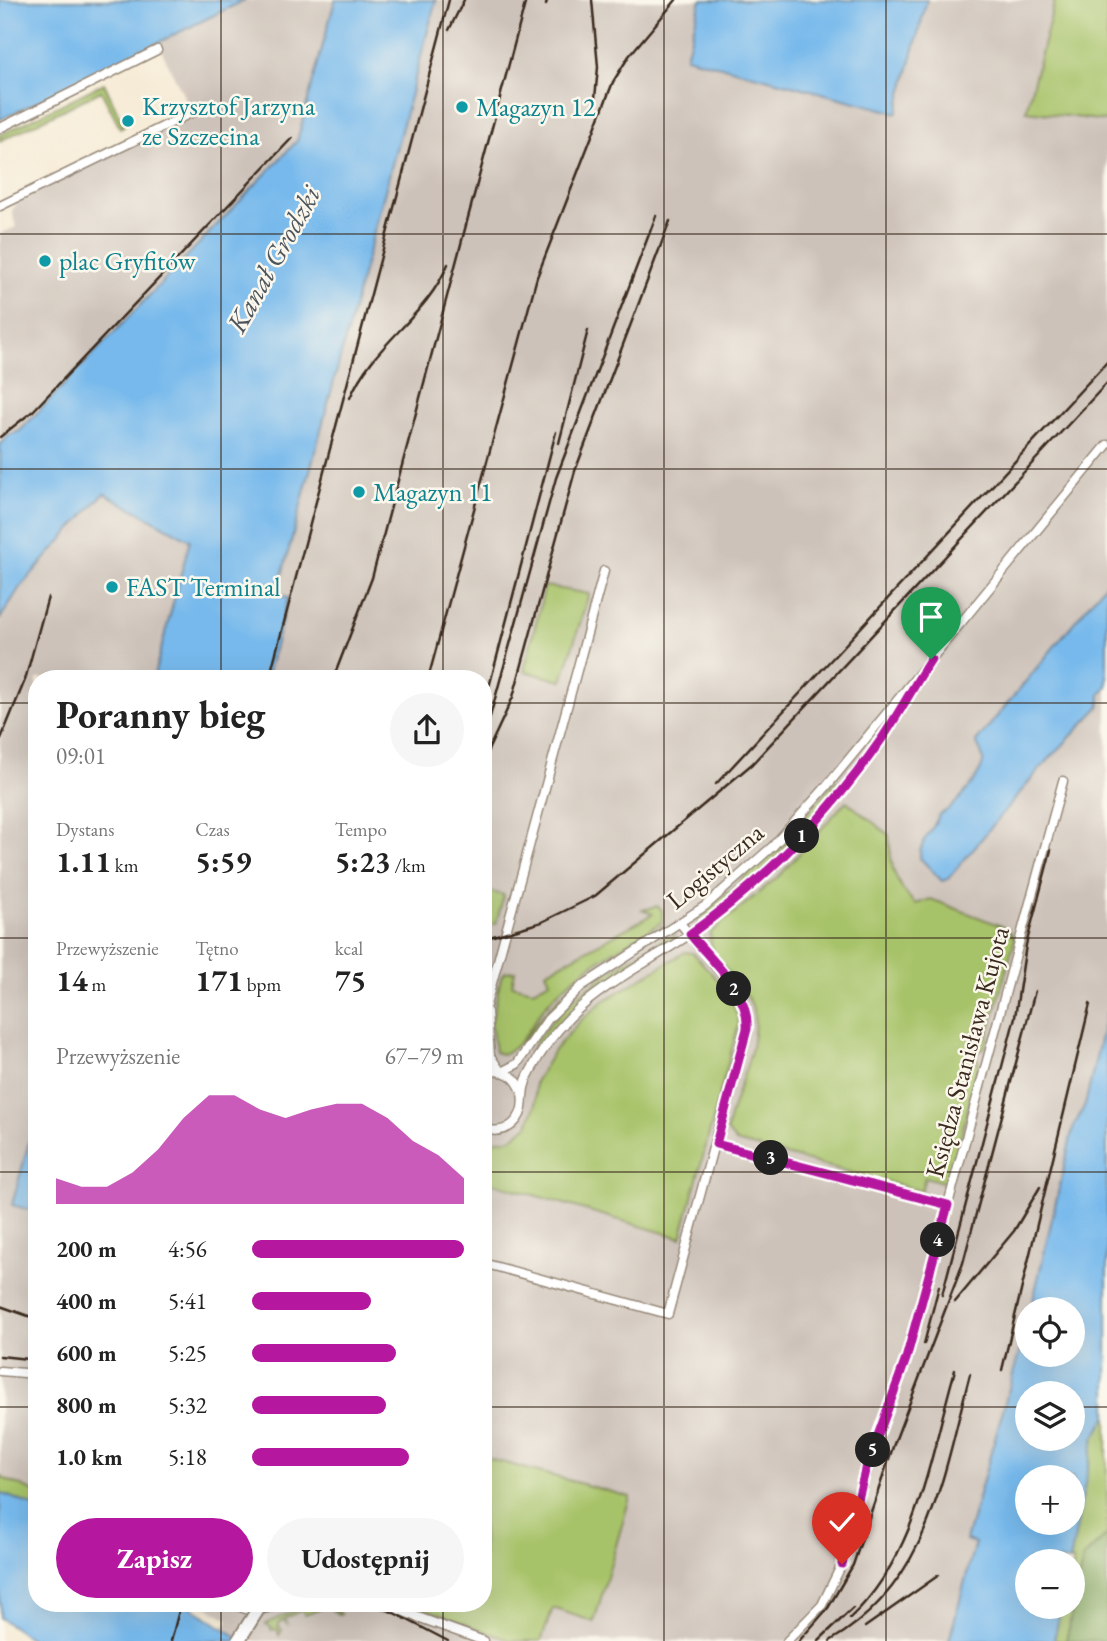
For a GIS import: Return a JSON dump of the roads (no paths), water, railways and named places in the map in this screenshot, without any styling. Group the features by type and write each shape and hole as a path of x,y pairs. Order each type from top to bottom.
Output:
{"main road":[{"path":"238,1641 255,1612"}],"street":[{"path":"0,128 157,50"},
{"path":"0,206 191,113"},
{"name":"Logistyczna","path":"501,1072 518,1063 544,1024 582,986 680,923 730,885 782,836 1107,445"},
{"path":"492,988 604,571"},
{"name":"Logistyczna","path":"492,1130 503,1129 516,1121 523,1108 527,1077 547,1044 572,1013 613,980 690,934 768,870 814,822 882,738 931,659"},
{"name":"Księdza Stanisława Kujota","path":"787,1641 822,1605 841,1569 865,1471 906,1359 1063,781"},
{"path":"492,1265 667,1314 747,1029 747,1015 736,991 680,923"},
{"path":"492,1061 501,1072 514,1079 523,1097"},
{"path":"492,1072 501,1072"},
{"path":"716,1144 948,1205"},
{"path":"0,1371 28,1373"},
{"path":"404,1612 484,1641"}],"water":[{"path":"0,0 245,0 0,120"},
{"name":"Kanał Grodzki","path":"335,0 436,0 277,594 288,598 268,670 155,670 190,540 104,493 20,587 0,619 0,445 9,435 20,431 297,141"},
{"path":"701,0 927,0 897,113 686,57"},
{"path":"1107,582 1107,686 1100,695 1100,706 1039,770 948,879 942,881 920,858 920,851 939,814 958,800 981,769 983,757 976,742"},
{"path":"1107,1011 1107,1416 1094,1438 1085,1484 1085,1465 1015,1465 1015,1535 1075,1535 1072,1549 1015,1549 1015,1619 1059,1619 1054,1641 949,1641 975,1543 966,1540 1015,1367 1085,1367 1085,1297 1034,1297 1073,1128 1085,1105"},
{"path":"28,1145 28,1209 12,1205"},
{"path":"0,1493 28,1504 28,1612 199,1612 243,1641 34,1641 0,1618"}],"railway":[{"path":"271,670 449,0"},
{"path":"449,30 464,0"},
{"path":"336,670 372,578 526,0"},
{"path":"546,5 547,0"},
{"path":"592,0 598,67 594,109"},
{"path":"430,670 537,277 613,82 629,56 676,0"},
{"path":"0,437 33,411 292,138"},
{"path":"492,709 556,478 656,216"},
{"path":"492,742 513,697 575,471 670,221"},
{"path":"350,398 372,362 426,300 448,264"},
{"path":"559,443 588,330"},
{"path":"716,784 1107,362"},
{"path":"492,936 542,922 595,896 752,764 1107,383"},
{"path":"492,676 556,432"},
{"path":"0,741 25,680 48,597"},
{"path":"942,1295 1015,1017 1026,945 1051,850"},
{"path":"799,1641 828,1608 853,1565 894,1444 963,1263 1035,991"},
{"path":"1002,1370 1090,1004"},
{"path":"955,1302 1014,1231 1040,1187"},
{"path":"924,1344 939,1286"},
{"path":"0,1306 28,1316"},
{"path":"0,1356 28,1359"},
{"path":"850,1618 873,1592 892,1564 907,1534 929,1469 955,1370"},
{"path":"830,1641 863,1617 890,1590 911,1558 940,1488 970,1374"},
{"path":"865,1627 939,1575"},
{"path":"818,1641 853,1608"},
{"path":"171,1641 179,1612"},
{"path":"392,1612 448,1641"}],"place":[{"name":"Magazyn 12","path":"462,107"},
{"name":"Krzysztof Jarzyna ze Szczecina","path":"128,121"},
{"name":"plac Gryfitów","path":"45,261"},
{"name":"Magazyn 11","path":"359,492"},
{"name":"FAST Terminal","path":"112,587"}]}
